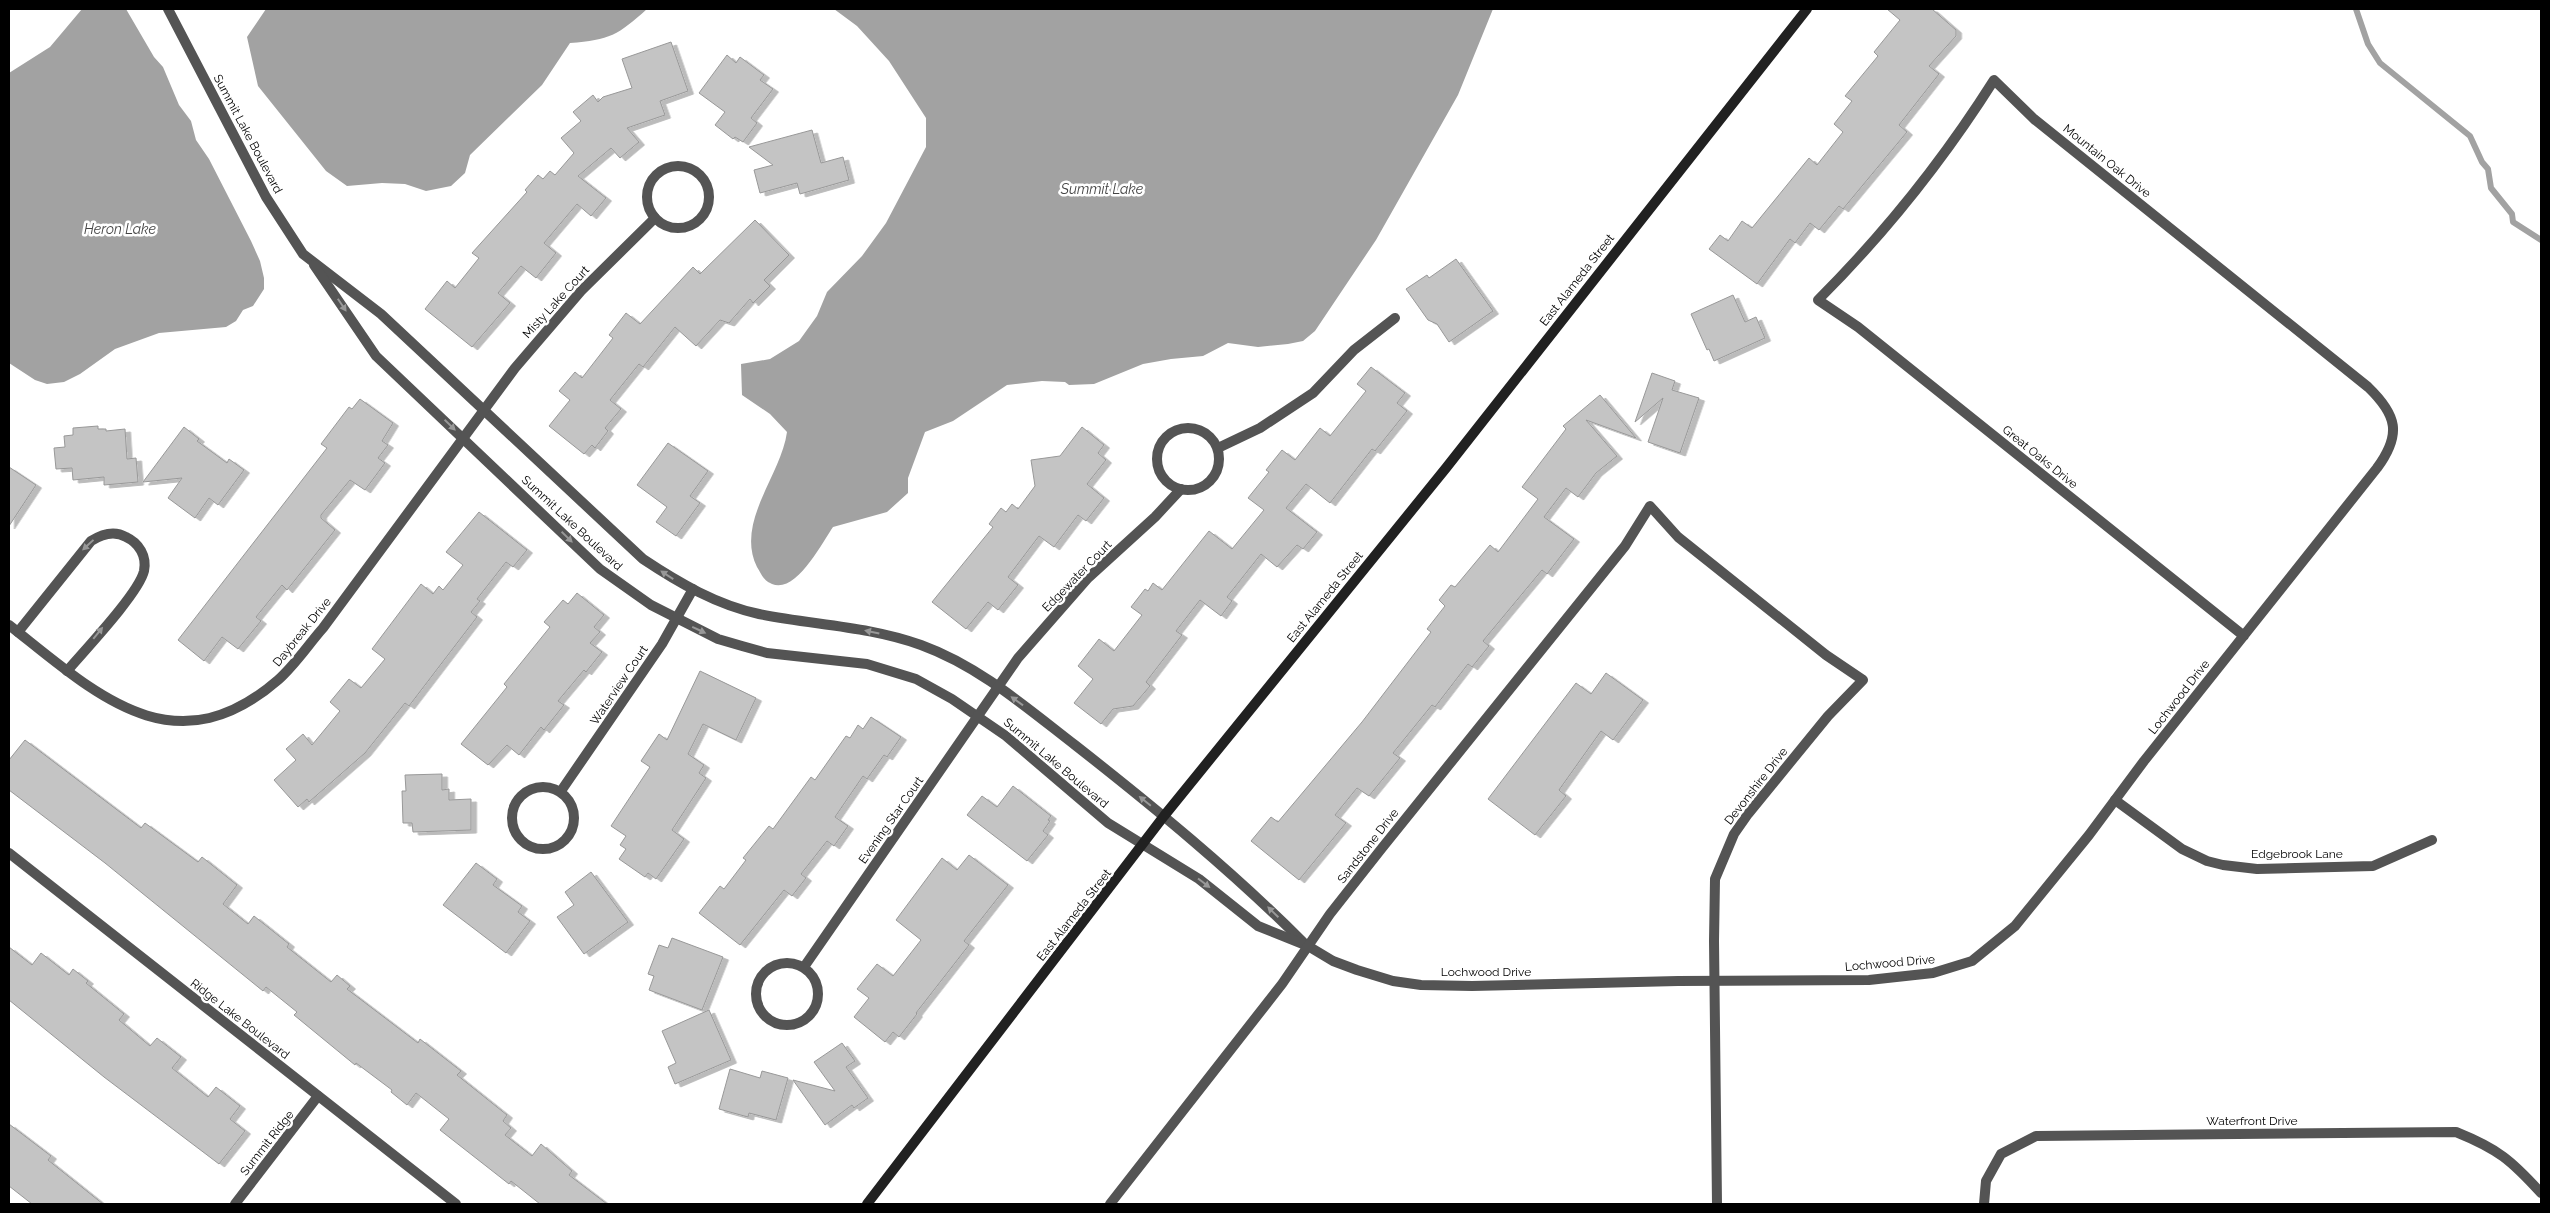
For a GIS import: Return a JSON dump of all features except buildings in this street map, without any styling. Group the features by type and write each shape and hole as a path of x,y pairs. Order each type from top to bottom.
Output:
{"street":[{"name":"Summit Lake Boulevard","path":"168,9 266,197 295,242 314,265 376,356 600,569 676,619 718,639 767,653 867,664 916,679 1006,736 1108,823 1162,856"},
{"name":"East Alameda Street","path":"867,1204 1164,816 1446,468 1807,9"},
{"name":"Mountain Oak Drive","path":"1818,300 1859,258 1967,122 1994,80 2034,119 2374,394 2389,410 2392,420 2391,444 2388,454"},
{"path":"675,166 685,166 702,177 707,184 709,196 707,209 698,220 683,227 669,226 656,218 650,209 647,198 651,182 660,171 675,166"},
{"name":"Misty Lake Court","path":"484,411 515,368 552,324 656,218"},
{"name":"Summit Lake Boulevard","path":"314,265 381,314 643,559 693,590 721,603 759,614 854,629 921,645 975,670 1164,816 1182,833"},
{"name":"Great Oaks Drive","path":"1818,300 1858,327 2244,636"},
{"path":"1218,448 1260,428 1313,393 1354,350 1394,318"},
{"name":"Daybreak Drive","path":"9,625 67,671 112,702 160,720 200,720 224,714 263,692 293,664 484,411"},
{"path":"1189,427 1203,431 1212,438 1218,448 1219,461 1211,480 1198,488 1181,489 1166,481 1158,466 1158,456 1161,445 1169,434 1180,428 1189,427"},
{"name":"Lochwood Drive","path":"1162,856 1199,879 1258,926 1308,946 1333,961 1357,970 1393,980 1421,985 1472,986 1869,980 1933,973 1972,961 2015,926 2388,454"},
{"name":"Edgewater Court","path":"997,686 1088,578 1155,517 1181,489"},
{"name":"Sandstone Drive","path":"1110,1204 1282,984 1308,946 1382,848 1625,546 1650,506"},
{"name":"Devonshire Drive","path":"1650,506 1678,537 1826,655 1862,680 1828,716 1734,834 1715,879 1714,981 1717,1204"},
{"path":"18,632 91,541 100,535 111,533 122,534 132,540 142,550 145,561 138,585 67,671"},
{"name":"Waterview Court","path":"561,792 676,619 693,590"},
{"name":"Evening Star Court","path":"804,967 997,686"},
{"path":"544,786 561,792 573,807 575,817 573,830 566,840 557,847 548,850 531,847 519,839 512,826 514,806 521,796 530,789 544,786"},
{"name":"Edgebrook Lane","path":"2115,800 2182,849 2206,861 2223,865 2257,868 2373,866 2432,840"},
{"name":"Lochwood Drive","path":"1182,833 1270,908 1308,946"},
{"name":"Ridge Lake Boulevard","path":"9,853 456,1204"},
{"path":"792,963 804,967 817,982 819,993 817,1005 811,1015 800,1023 790,1026 778,1025 770,1021 757,1005 755,991 759,979 766,970 778,964 792,963"},
{"name":"Summit Ridge","path":"235,1204 318,1096"},
{"name":"Waterfront Drive","path":"1984,1204 1986,1181 2001,1154 2036,1136 2456,1132 2488,1145 2515,1164 2541,1193"}],"water":[{"name":"Heron Lake","path":"82,9 126,9 154,57 163,67 179,105 191,121 196,140 209,159 251,241 260,261 264,278 264,289 253,306 243,310 236,321 226,327 159,333 115,349 80,374 64,382 47,384 35,380 9,363 9,73 50,47"},
{"path":"266,9 647,9 613,35 595,40 570,43 542,85 470,155 465,173 451,186 426,191 405,184 382,183 347,186 326,171 258,86 247,37"},
{"name":"Summit Lake","path":"834,9 1493,9 1458,95 1376,240 1315,331 1303,341 1258,347 1228,343 1203,356 1143,364 1094,384 1069,385 1065,382 1042,381 1007,385 953,421 925,432 908,478 908,493 887,512 833,527 799,575 790,582 781,585 772,584 767,581 757,567 752,550 752,533 755,516 777,465 787,432 770,414 742,395 741,364 770,359 799,341 817,316 827,292 862,256 886,223 926,147 926,118 889,61 857,26"}],"waterway":[{"path":"2356,9 2368,44 2380,63 2470,136 2482,162 2488,169 2491,188 2512,214 2513,222 2541,240"}]}
